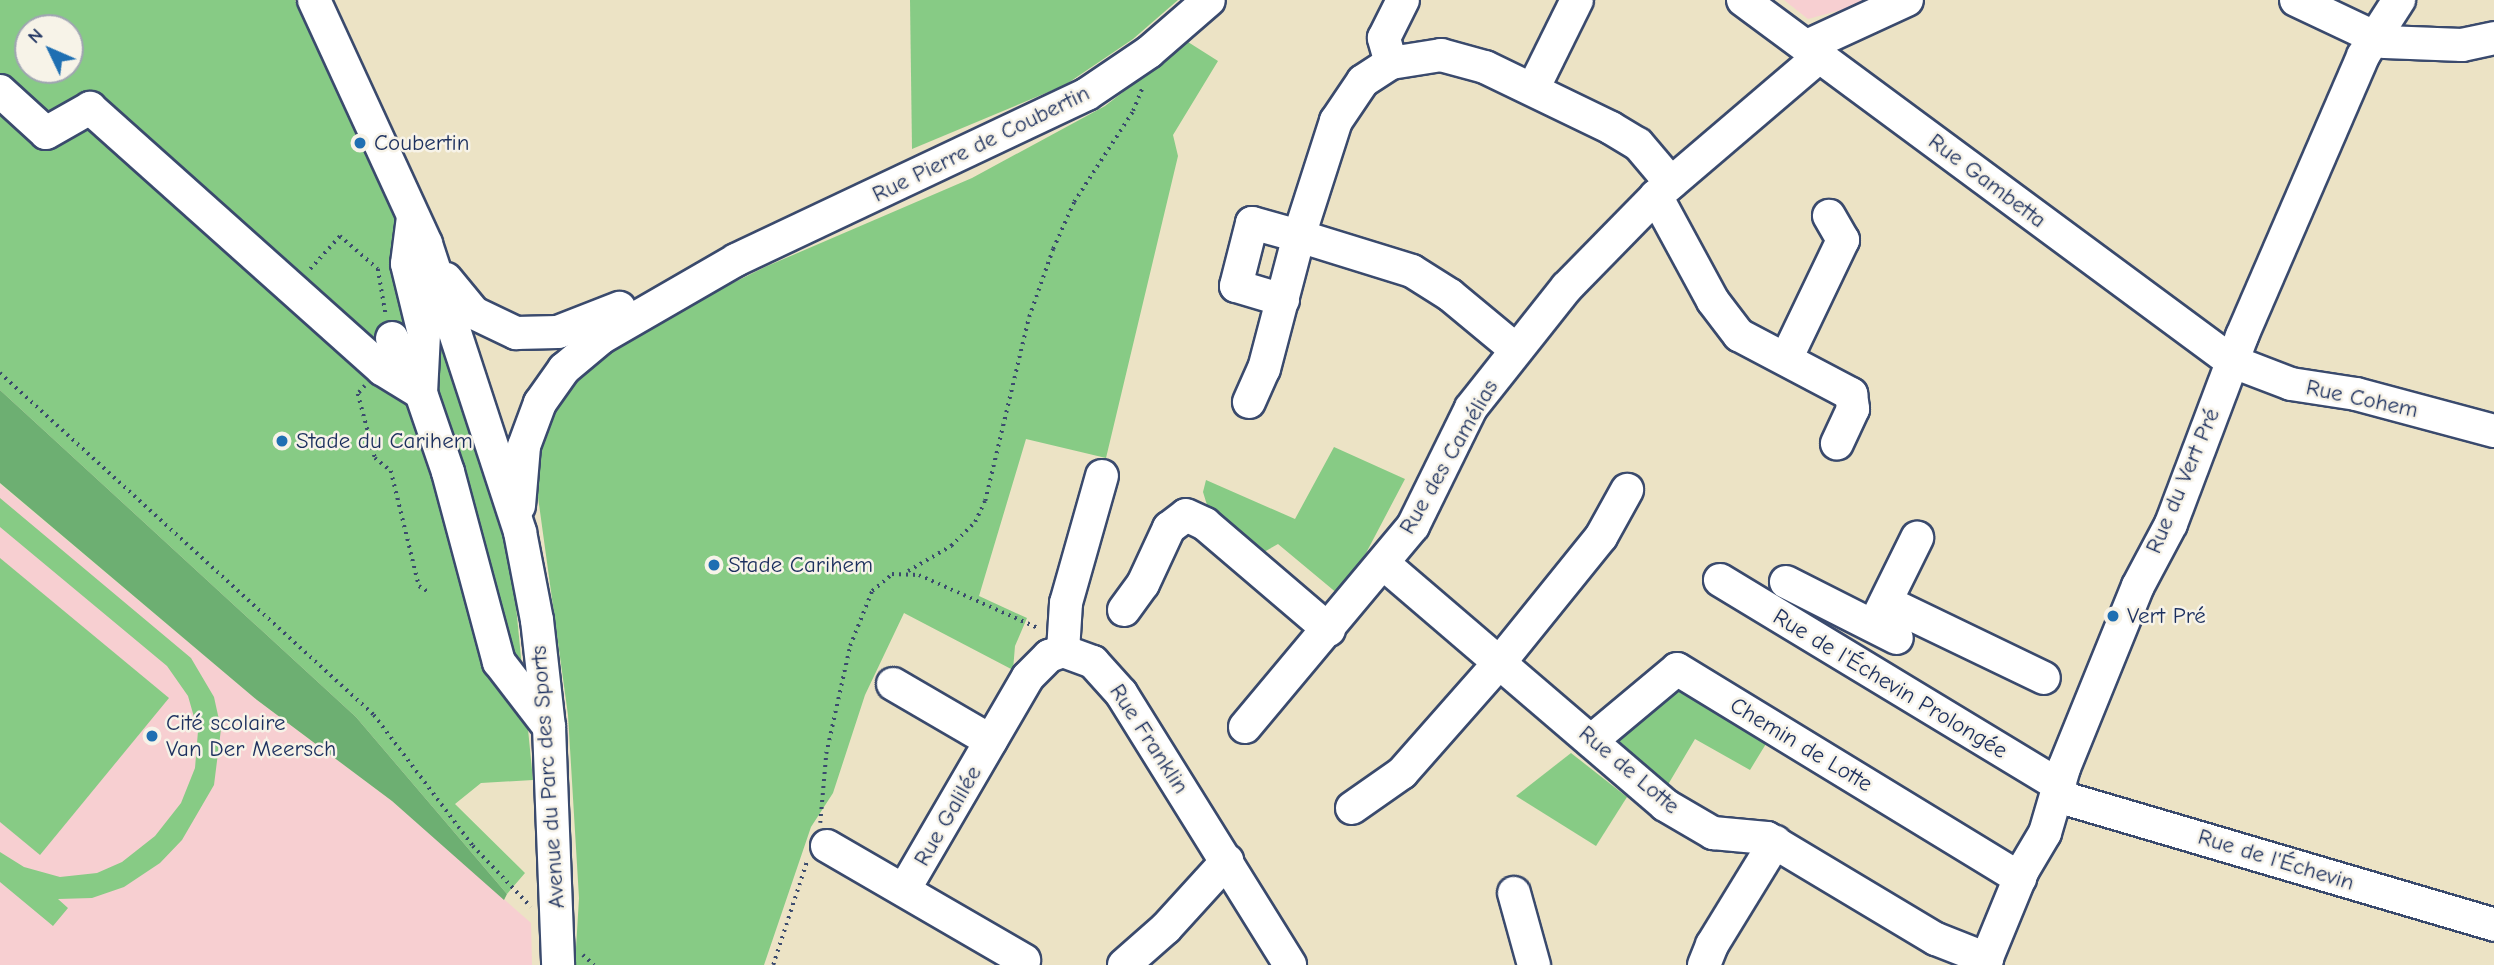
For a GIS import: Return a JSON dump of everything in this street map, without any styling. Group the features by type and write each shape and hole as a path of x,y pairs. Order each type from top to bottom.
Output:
{"street":[{"name":"Avenue du Parc des Sports","path":"314,0 420,230 520,532 537,620 571,960"},
{"name":"Rue Pierre de Coubertin","path":"420,230 449,283 474,313 502,330 536,336 582,325 736,260 1052,112 1144,56 1209,0"},
{"path":"1391,63 1384,38 1403,0"},
{"path":"1533,89 1577,0"},
{"name":"Rue Gambetta","path":"1743,0 2231,361"},
{"name":"Rue des Camélias","path":"1245,727 1384,564 1424,510 1471,408 1515,349 1663,189 1813,51 1907,0"},
{"path":"2296,0 2373,38 2453,45 2494,38"},
{"name":"Rue du Vert Pré","path":"1986,962 2020,878 2045,833 2058,791 2138,586 2171,524 2231,361 2373,38 2399,0"},
{"path":"1249,402 1264,369 1299,236 1336,121 1363,81 1391,63 1414,57 1463,58 1533,89 1638,144 1663,189 1727,321 1739,335 1851,394 1853,409 1838,443"},
{"path":"0,91 46,133 90,108 382,369 421,393"},
{"path":"1787,359 1843,240 1829,216"},
{"path":"1283,300 1236,286 1252,223 1412,271 1450,295 1515,349"},
{"path":"420,230 407,264 424,334 421,393"},
{"name":"Rue Pierre de Coubertin","path":"520,532 518,488 524,446 540,403 564,369 619,326 736,260"},
{"path":"392,338 421,393 448,472 499,662 549,727"},
{"name":"Rue Cohem","path":"2231,361 2291,384 2356,394 2494,431"},
{"path":"1064,645 1066,603 1102,476"},
{"path":"1352,808 1402,773 1500,662 1601,537 1627,490"},
{"path":"1124,610 1143,584 1169,528 1186,515 1205,524 1329,630"},
{"path":"1885,622 1917,538"},
{"name":"Rue de Lotte","path":"1384,564 1653,797 1703,829 1720,836 1758,835 1775,842 1936,939 1986,962"},
{"name":"Rue de l'Échevin Prolongée","path":"1720,580 2058,791"},
{"path":"1786,582 1885,622 2044,678"},
{"name":"Rue Galilée","path":"904,890 1028,677 1064,645"},
{"name":"Rue Franklin","path":"1064,645 1106,674 1227,861 1290,965"},
{"name":"Chemin de Lotte","path":"1591,741 1677,669 2020,878"},
{"name":"Rue Galilée","path":"893,684 991,741"},
{"name":"Rue de l'Échevin","path":"2058,791 2494,925"},
{"path":"1704,965 1712,944 1775,842"},
{"name":"Rue Galilée","path":"818,844 904,890 1024,960"},
{"path":"1124,965 1166,928 1227,861"},
{"path":"1514,894 1534,965"}],"path":[{"path":"773,965 818,844 825,754 850,646 872,591 892,574 906,572 951,546 975,522 985,501 1030,317 1053,249 1074,202 1133,111 1142,88 1144,56"},
{"path":"293,289 340,236 378,269 392,338"},
{"path":"382,369 358,394 375,458 391,471 419,586 430,593"},
{"path":"0,373 374,715 473,846 540,917"},
{"path":"906,572 1064,645"},
{"path":"571,960 594,965"}],"shaded area":[{"path":"1784,0 1878,0 1808,19"},
{"name":"Cité scolaire Van Der Meersch","path":"0,484 257,700 392,801 531,923 532,965 0,965"}],"green space":[{"name":"Stade du Carihem","path":"0,0 295,0 421,263 499,518 515,596 533,780 481,783 455,804 525,873 507,894 356,717 0,390"},
{"path":"910,0 1178,0 1133,39 1065,85 912,149"},
{"name":"Stade du Carihem","path":"1188,42 1218,61 1173,135 1178,156 1106,458 1026,439 979,596 1027,618 1015,646 1013,670 904,613 865,695 833,793 811,827 764,965 575,965 579,898 568,715 534,468 541,430 556,396 616,341 765,267 972,178 1105,106"},
{"path":"0,390 356,717 507,894 504,900 392,801 257,700 0,483"},
{"path":"1334,447 1405,479 1355,574 1338,594 1278,544 1264,552 1207,505 1203,492 1206,480 1295,519"},
{"path":"0,498 191,658 214,697 221,729 214,785 182,840 160,863 124,887 92,898 58,899 68,908 53,926 0,882 0,852 24,867 60,877 97,873 122,862 155,836 181,803 195,768 198,731 188,696 167,666 0,527"},
{"path":"0,558 169,698 40,855 0,822"},
{"path":"1678,679 1772,734 1750,770 1695,739 1666,788 1606,740"},
{"path":"1571,753 1627,797 1596,846 1516,796"}],"place":[{"name":"Coubertin","path":"360,143"},
{"name":"Stade du Carihem","path":"282,441"},
{"name":"Stade Carihem","path":"714,565"},
{"name":"Vert Pré","path":"2113,616"},
{"name":"Cité scolaire Van Der Meersch","path":"152,736"}]}
